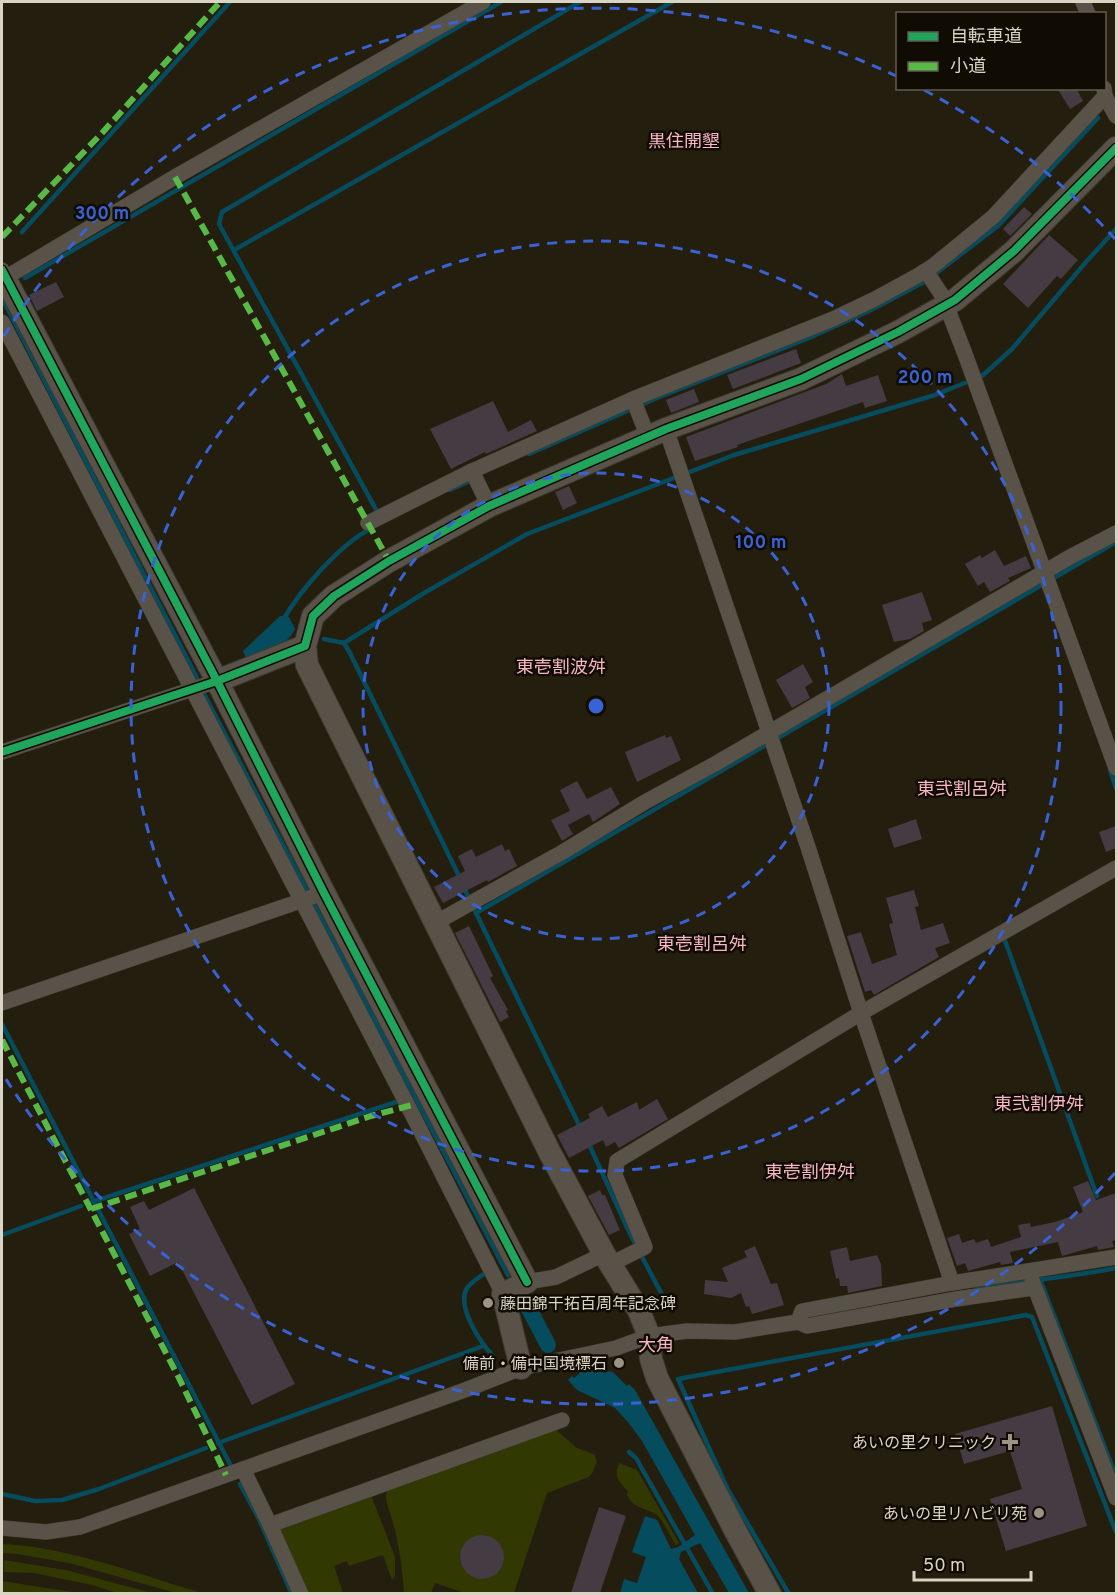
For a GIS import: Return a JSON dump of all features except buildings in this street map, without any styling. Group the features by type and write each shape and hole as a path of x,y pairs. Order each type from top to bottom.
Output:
{"street":[{"path":"483,2 3,274 403,1096 495,1278 521,1368"},
{"path":"376,519 929,276 993,217 1105,92 1116,116"},
{"path":"770,1593 735,1532 657,1378 651,1359 649,1336 639,1311 550,1153 307,665 305,646 313,616 334,596 389,561 489,506 657,433 801,379 898,332 946,305 984,278 1014,251 1116,148"},
{"path":"929,276 943,297 975,381 1044,577 1116,768"},
{"path":"2,322 203,685"},
{"path":"636,404 657,433 682,476 952,1282"},
{"path":"475,475 489,506"},
{"path":"435,922 507,884 645,802 772,739 1116,533"},
{"path":"2,752 203,685 305,646"},
{"path":"495,1278 527,1282 556,1278 645,1247 615,1175 617,1161 1116,868"},
{"path":"2,1003 307,897"},
{"path":"307,897 527,1282"},
{"path":"2,1528 46,1532 80,1527 521,1368 616,1348 649,1336 687,1331 735,1332 798,1322 807,1326 956,1299 1116,1257"},
{"path":"798,1322 802,1311 952,1282 1032,1279"},
{"path":"1032,1279 1116,1498"},
{"path":"270,1525 562,1420"},
{"path":"243,1469 301,1593"}],"green space":[{"path":"554,1428 577,1448 594,1454 597,1461 589,1477 547,1493 514,1593 465,1593 435,1583 431,1593 404,1593 399,1550 386,1500 386,1493 389,1489","holes":["481,1536 495,1540 502,1547 503,1556 500,1565 493,1572 484,1576 474,1576 464,1570 460,1553 470,1540"]},
{"path":"619,1463 637,1470 679,1543 676,1545 658,1516 638,1507 630,1500 627,1495 628,1491 617,1475"},
{"path":"371,1495 395,1557 395,1576 392,1580 383,1555 349,1566 347,1561 334,1566 343,1593 306,1593 277,1529"},
{"path":"2,1544 52,1550 77,1556 202,1593 176,1593 73,1564 2,1553"},
{"path":"4,1560 66,1570 152,1593 117,1593 92,1585 34,1573 4,1572"},
{"path":"2,1581 79,1593 2,1593"}],"water":[{"path":"280,616 289,617 295,629 291,635 274,649 247,660 243,651"},
{"path":"593,1369 613,1372 627,1386 629,1384 635,1390 749,1593 729,1593 700,1543 681,1552 679,1559 698,1593 620,1593 624,1579 637,1583 646,1557 632,1552 645,1516 657,1520 671,1549 695,1535 642,1441 628,1422 615,1408 577,1390 568,1380 579,1374 578,1371"}],"waterway":[{"path":"22,232 230,2"},
{"path":"25,278 501,2"},
{"path":"379,515 219,224 222,212 580,2"},
{"path":"234,250 672,2"},
{"path":"529,454 657,398 809,338 869,311 926,281 998,226 1098,118"},
{"path":"344,643 424,593 527,534 734,455 935,395 982,376 1012,349 1116,229"},
{"path":"2,298 202,690 508,1275"},
{"path":"450,490 472,480"},
{"path":"283,620 322,568 347,545 372,528"},
{"path":"476,913 1116,542"},
{"path":"324,639 344,643 350,653 460,878"},
{"path":"1110,770 1116,788"},
{"path":"463,886 581,1129"},
{"path":"1004,938 1097,1196"},
{"path":"2,1024 231,1466"},
{"path":"92,1202 396,1102"},
{"path":"588,1142 631,1236 667,1304"},
{"path":"2,1235 81,1206"},
{"path":"976,1289 1116,1268"},
{"path":"490,1270 474,1281 467,1288 464,1296 471,1324 493,1356"},
{"path":"1040,1279 1116,1476"},
{"path":"525,1301 548,1345"},
{"path":"831,1314 850,1311"},
{"path":"789,1594 728,1490 678,1379 1026,1315 1032,1317 1116,1532"},
{"path":"218,1443 483,1346"},
{"path":"2,1494 35,1501 62,1500 99,1489 206,1448"},
{"path":"629,1452 636,1458 713,1594"},
{"path":"240,1484 259,1519 292,1594"}],"marked path":[{"path":"2,237 103,132 220,2"},
{"path":"175,177 389,561"},
{"path":"2,1040 178,1376 226,1475"},
{"path":"91,1209 371,1116 412,1105"}],"cycle path":[{"path":"2,752 217,681 305,646 313,616 334,596 389,561 489,506 666,429 801,379 898,332 955,300 1014,251 1116,148"},
{"path":"2,270 527,1282"}],"place":[{"name":"藤田錦干拓百周年記念碑","path":"488,1303"},
{"name":"備前・備中国境標石","path":"619,1363"},
{"name":"あいの里クリニック","path":"1010,1442"},
{"name":"あいの里リハビリ苑","path":"1039,1513"}],"district":[{"name":"黒住開墾","path":"684,141"},
{"name":"東壱割波舛","path":"561,667"},
{"name":"東弐割呂舛","path":"962,789"},
{"name":"東壱割呂舛","path":"702,944"},
{"name":"東弐割伊舛","path":"1039,1104"},
{"name":"東壱割伊舛","path":"810,1172"},
{"name":"大角","path":"656,1345"}]}
